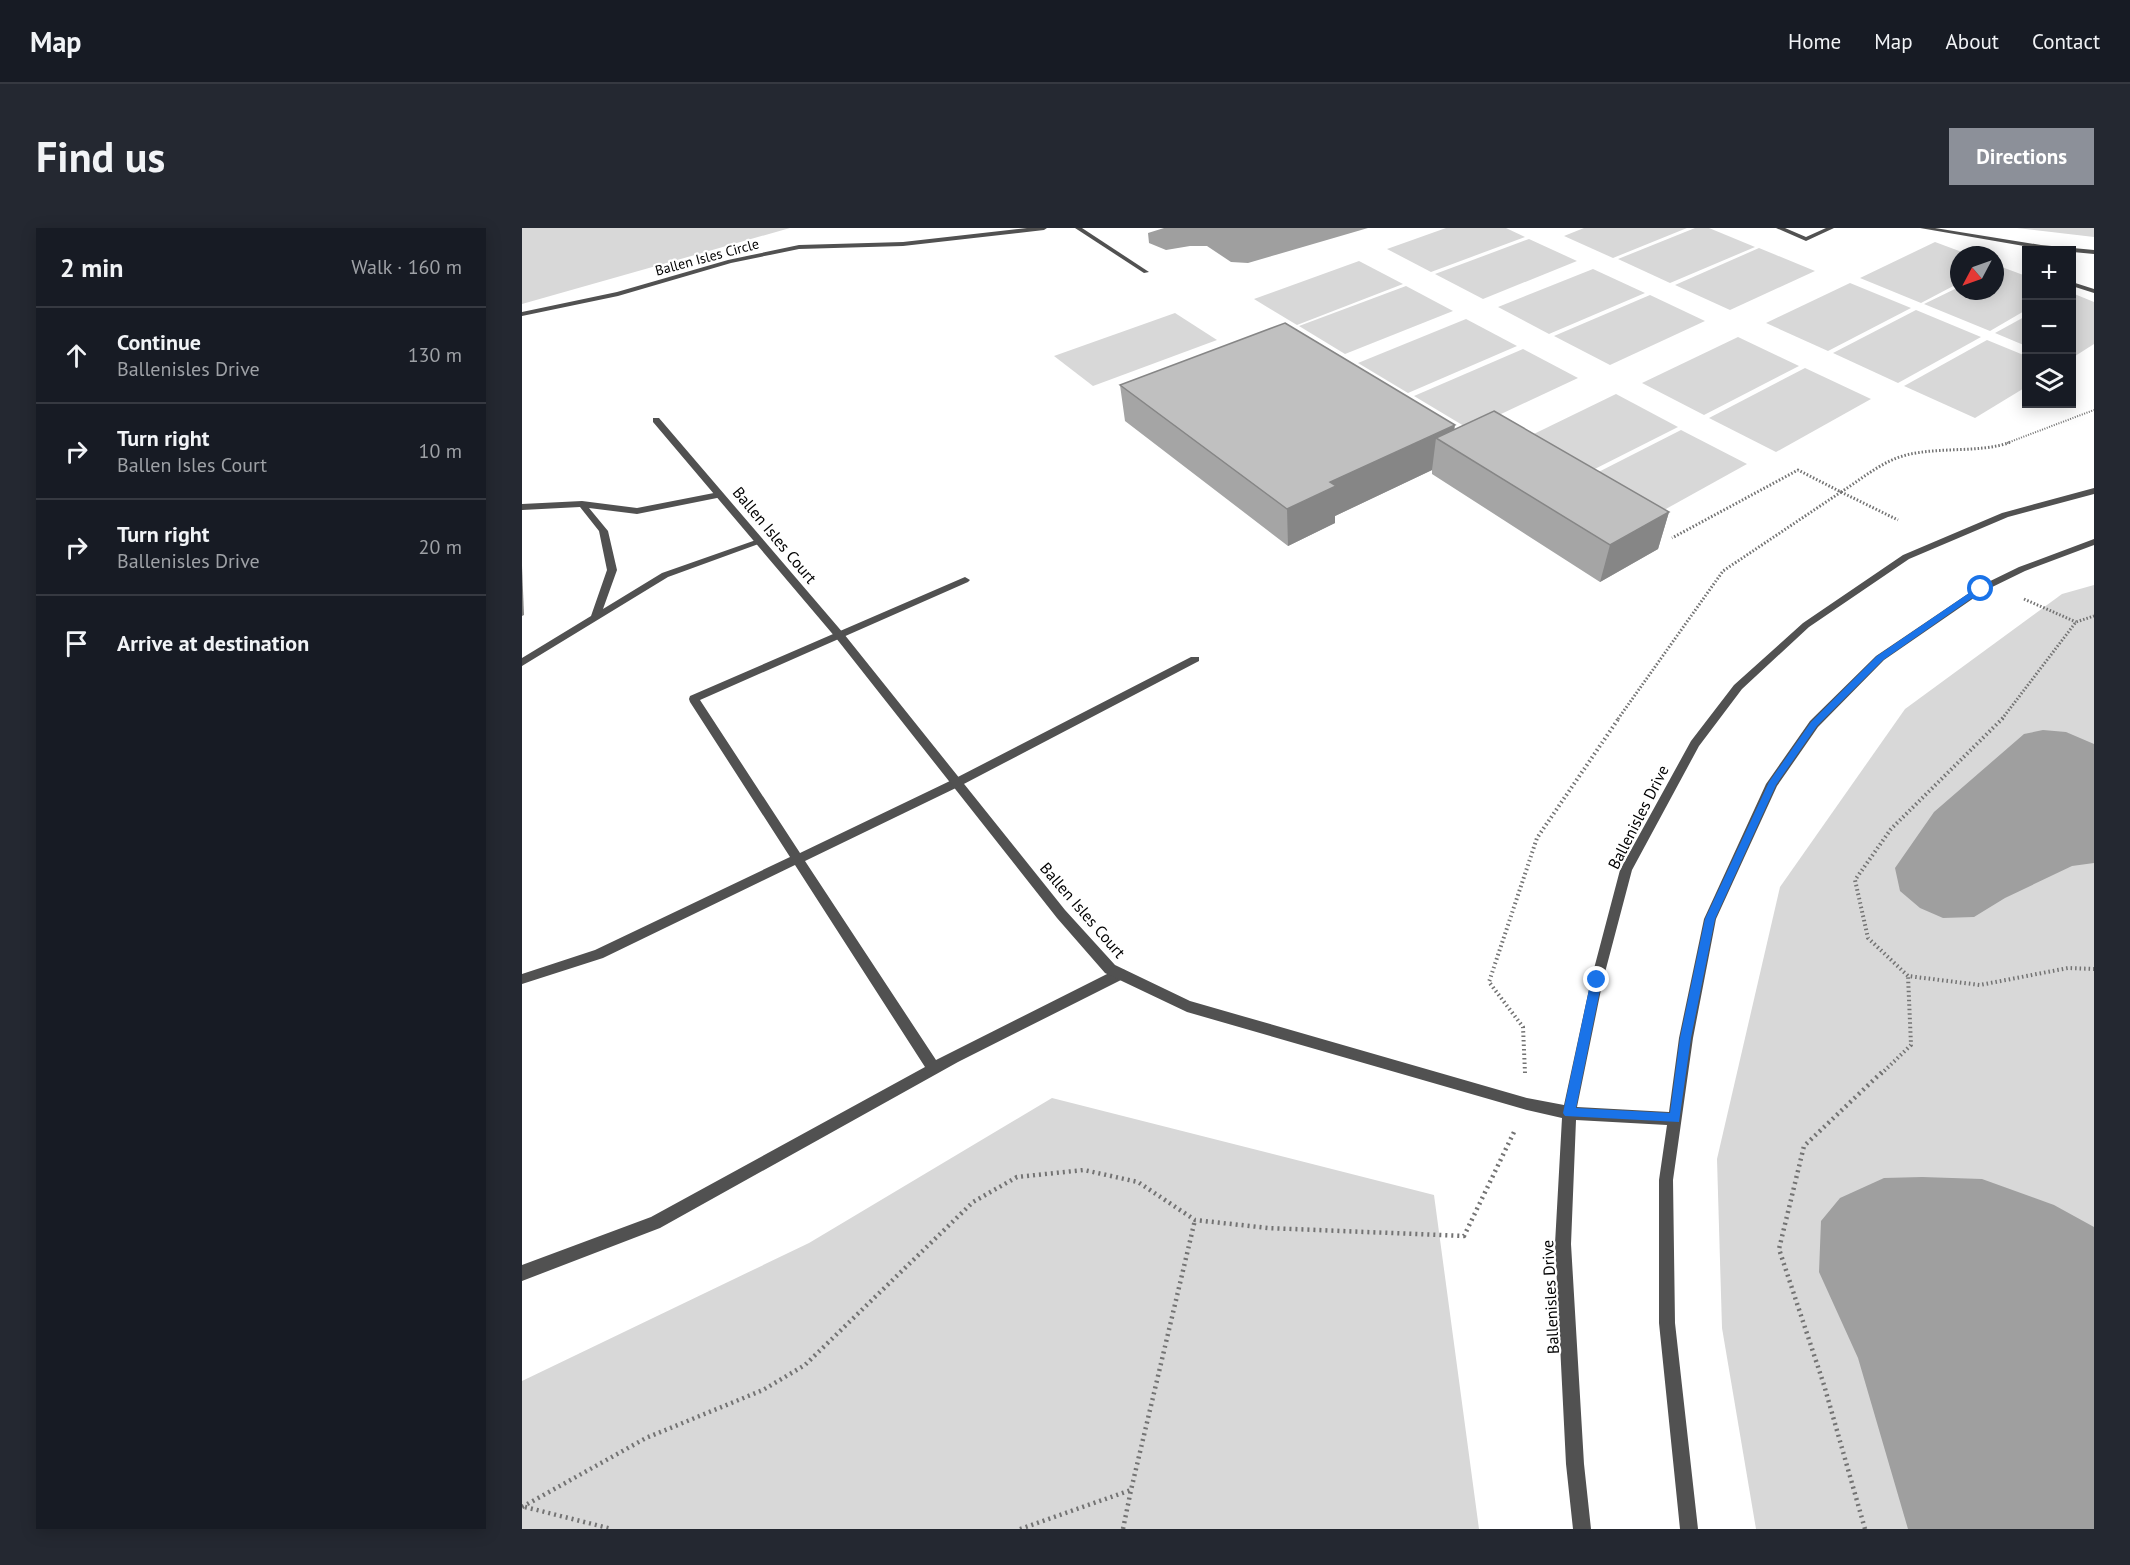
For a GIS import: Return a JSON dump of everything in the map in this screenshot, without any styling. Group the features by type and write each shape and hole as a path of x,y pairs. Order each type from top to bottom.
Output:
{"street":[{"name":"Ballen Isles Circle","path":"522,314 618,294 730,261 799,248 903,244 1044,228"},
{"path":"1078,228 1146,272"},
{"path":"1779,228 1806,239 1831,228"},
{"path":"1923,228 2025,246"},
{"path":"2076,251 2094,252"},
{"path":"2076,285 2094,291"},
{"name":"Ballen Isles Court","path":"656,420 840,636 1061,914 1110,969 1187,1006 1527,1104 1569,1113 1675,1119"},
{"name":"Ballenisles Drive","path":"1582,1529 1575,1464 1563,1244 1569,1113 1597,980 1626,870 1695,744 1738,687 1806,625 1906,557 2005,515 2094,491"},
{"path":"522,507 582,504 637,511 719,495"},
{"path":"582,504 603,531 612,570 596,619"},
{"path":"522,663 665,575 759,542"},
{"path":"1689,1529 1667,1323 1666,1180 1686,1038 1710,919 1772,784 1814,724 1880,658 1981,589 2022,569 2094,542"},
{"path":"934,1069 693,699 965,580"},
{"path":"522,979 599,954 956,783 1195,659"},
{"path":"522,1273 655,1222 934,1069 1120,974"}],"path":[{"path":"1898,520 1841,492 1893,459 1939,450 2000,446 2094,410"},
{"path":"2023,599 2076,622"},
{"path":"2094,616 2076,622 2006,715 1891,829 1855,880 1868,938 1908,976 1980,985 2068,968 2094,969"},
{"path":"1865,1529 1824,1385 1779,1249 1804,1146 1911,1045 1908,976"},
{"path":"1123,1529 1195,1220"},
{"path":"1020,1529 1131,1490"},
{"path":"525,1507 612,1529"}],"shaded area":[{"path":"522,228 790,228 522,304"},
{"path":"1164,228 1368,228 1248,263 1231,262 1207,246 1166,250 1149,243 1148,233"},
{"path":"1446,228 1506,228 1525,237 1431,272 1387,249"},
{"path":"1584,228 1687,228 1613,258 1564,236"},
{"path":"1695,228 1709,228 1755,247 1670,283 1618,259"},
{"path":"2017,228 2094,228 2094,237"},
{"path":"1529,239 1577,261 1483,299 1435,274"},
{"path":"1935,242 1950,248 1950,288 1921,303 1860,278"},
{"path":"1759,248 1815,271 1730,310 1675,285"},
{"path":"1359,261 1403,284 1297,325 1254,299"},
{"path":"2004,268 2022,275 2022,312 1990,331 1924,304 1950,291 1950,300 2004,300"},
{"path":"1593,269 1645,293 1549,334 1498,307"},
{"path":"1850,283 1911,308 1828,351 1766,323"},
{"path":"1406,286 1453,311 1345,354 1299,326"},
{"path":"1650,295 1705,321 1610,365 1554,336"},
{"path":"2076,295 2094,302 2094,344 2076,355"},
{"path":"1916,310 1981,337 1898,383 1833,353"},
{"path":"1175,313 1217,340 1093,386 1054,356"},
{"path":"2022,318 2022,344 1995,333"},
{"path":"1466,319 1517,346 1408,393 1358,363"},
{"path":"1738,337 1799,366 1704,415 1642,383"},
{"path":"1987,340 2022,354 2022,389 1975,418 1904,386"},
{"path":"1523,349 1578,378 1469,429 1414,396"},
{"path":"1805,368 1871,399 1776,452 1709,418"},
{"path":"1616,394 1678,427 1567,483 1507,447"},
{"path":"1681,430 1747,464 1637,525 1571,486"},
{"path":"2094,585 2094,1529 1756,1529 1722,1328 1717,1159 1780,887 1905,709 2062,594"},
{"path":"2043,730 2066,732 2094,744 2094,863 2072,866 2005,898 1974,917 1943,918 1920,908 1900,891 1895,868 1934,812 2024,734"},
{"path":"1052,1098 1434,1195 1479,1529 522,1529 522,1381 809,1243"},
{"path":"1884,1178 1982,1179 2054,1205 2094,1227 2094,1529 1908,1529 1858,1358 1819,1272 1821,1221 1840,1198"}],"building":[{"path":"1285,323 1455,425 1330,482 1336,486 1287,509 1120,385"},
{"path":"1494,411 1669,512 1610,545 1436,438"}],"route":[{"path":"1597,980 1569,1113 1675,1119 1686,1038 1710,919 1772,784 1814,724 1880,658 1981,589"}]}
